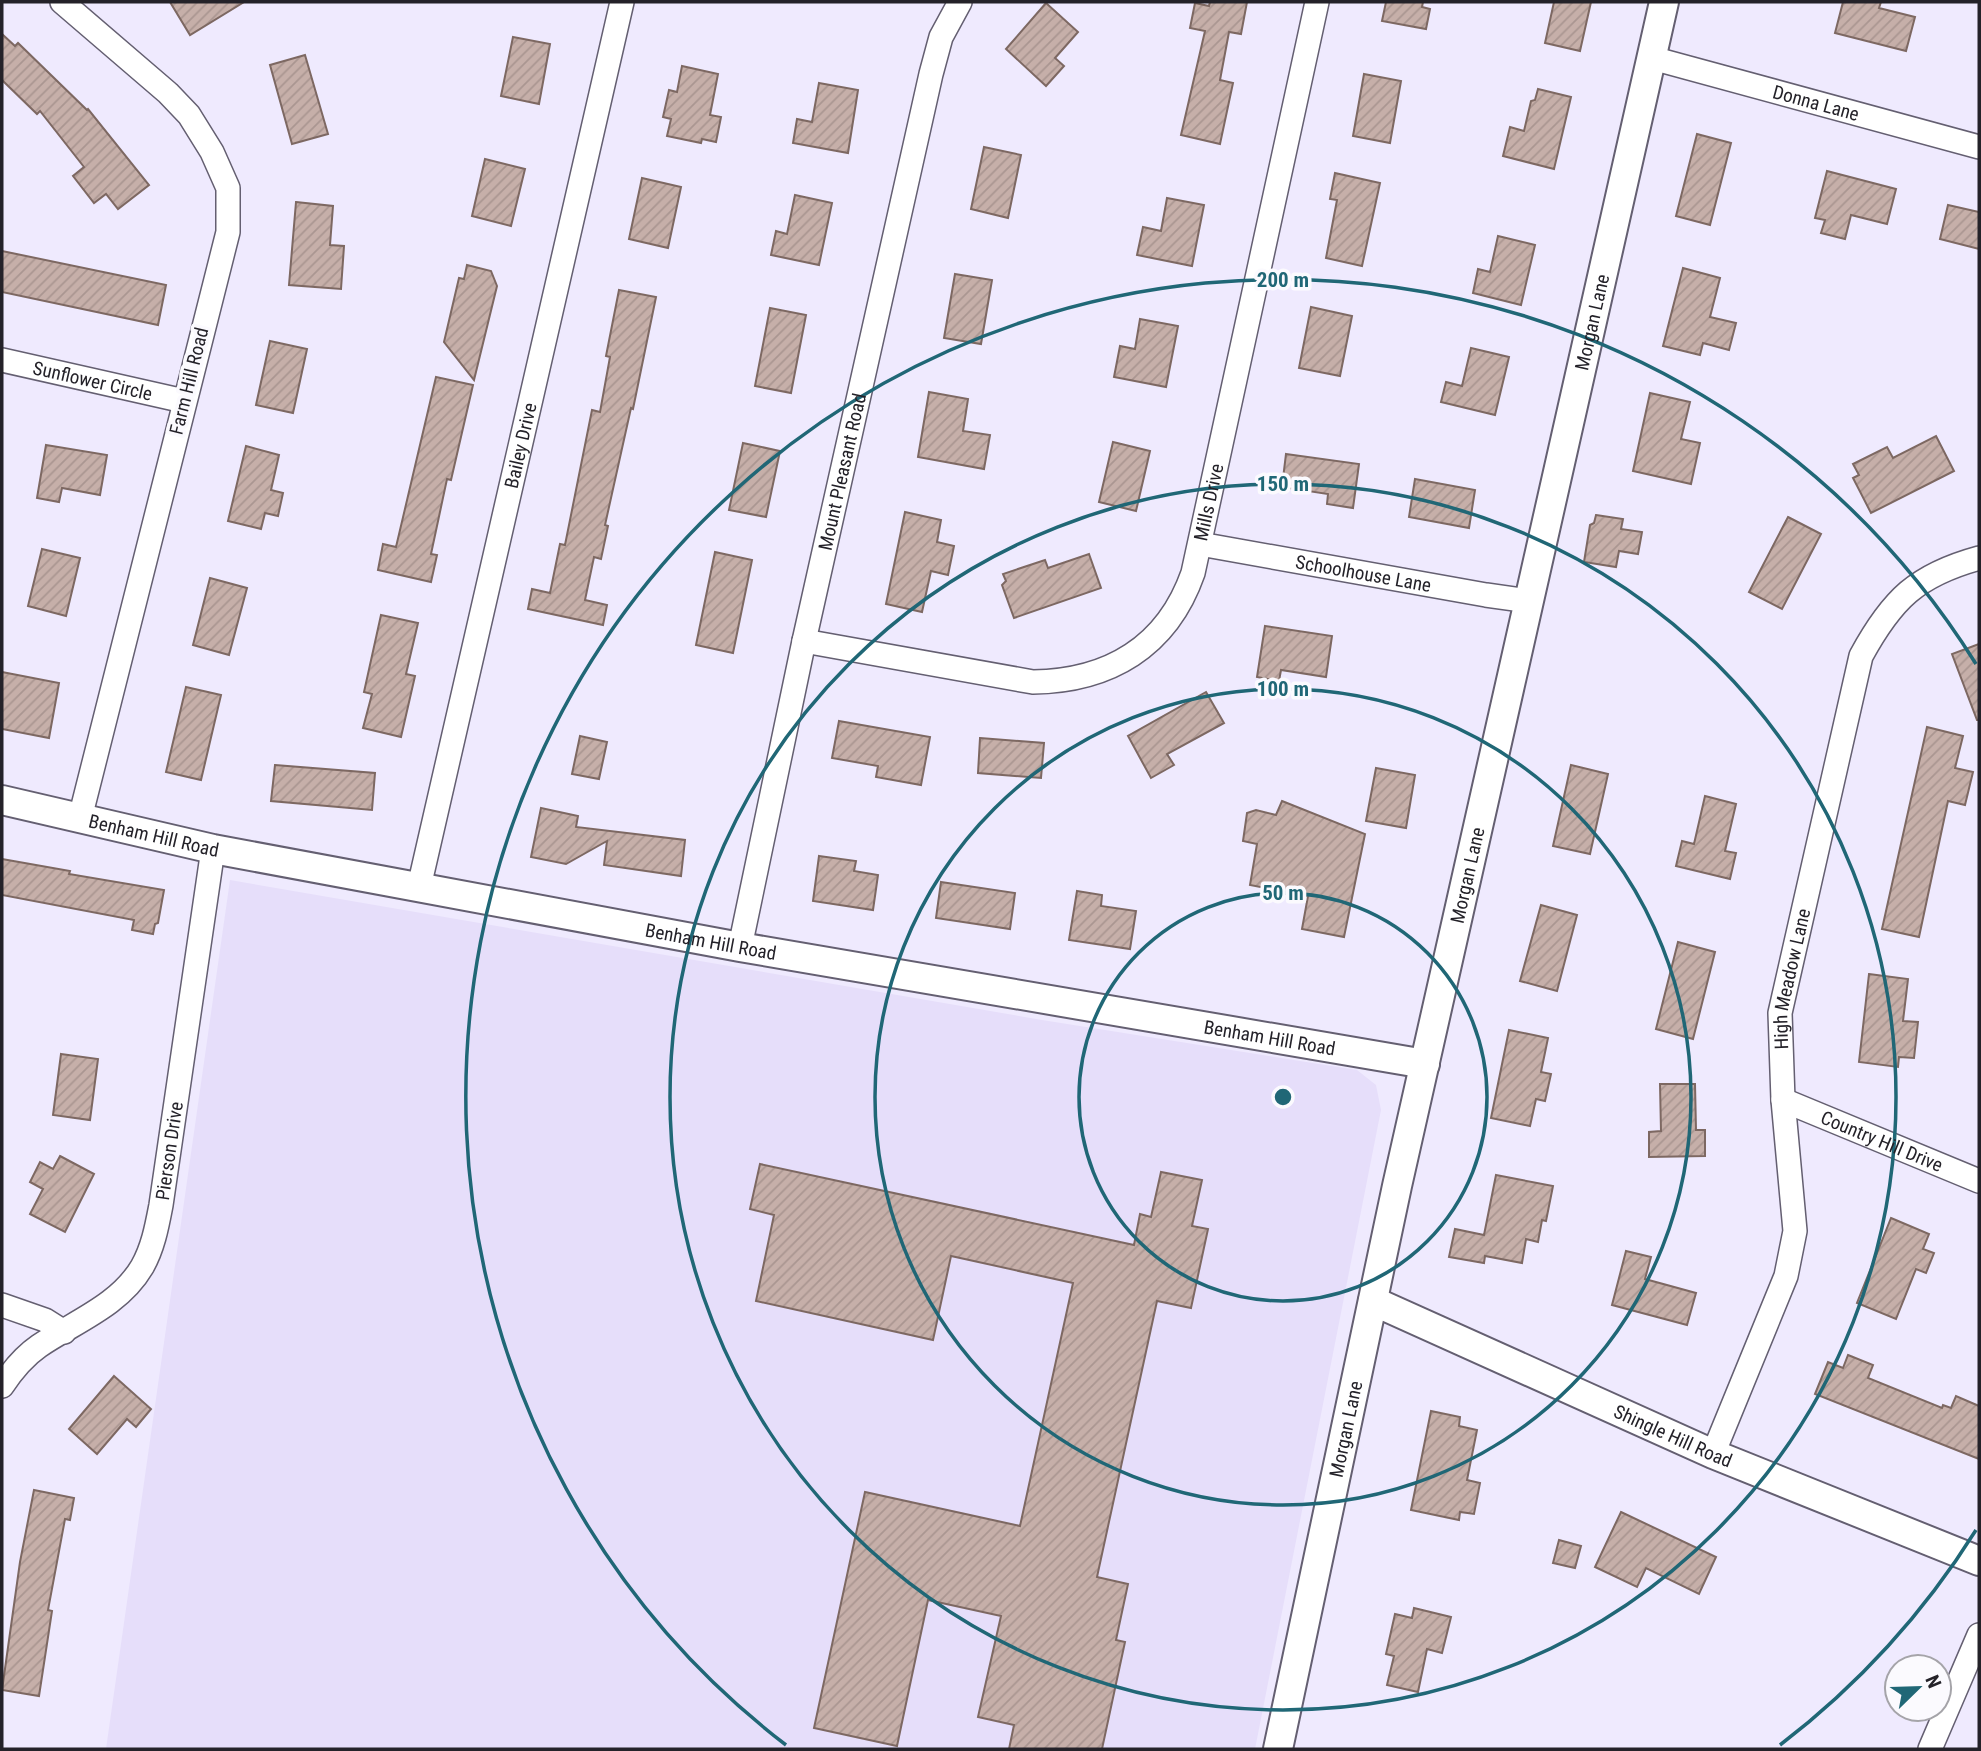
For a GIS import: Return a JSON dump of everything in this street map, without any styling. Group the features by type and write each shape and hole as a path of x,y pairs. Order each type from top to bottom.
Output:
{"street":[{"name":"Farm Hill Road","path":"62,2 168,93 188,115 212,152 228,188 228,232 80,817"},
{"name":"Bailey Drive","path":"419,887 622,2"},
{"name":"Mount Pleasant Road","path":"740,947 804,641 932,74 942,37 960,2"},
{"name":"Mills Drive","path":"804,641 1033,682 1086,677 1133,656 1154,638 1187,592 1317,2"},
{"name":"Morgan Lane","path":"1279,1749 1425,1064 1664,2"},
{"name":"Donna Lane","path":"1652,58 1979,147"},
{"name":"Sunflower Circle","path":"2,360 184,401"},
{"name":"Schoolhouse Lane","path":"1199,544 1486,596 1529,601"},
{"name":"High Meadow Lane","path":"1713,1454 1786,1276 1795,1231 1783,1100 1780,1013 1861,656 1877,627 1894,605 1920,582 1948,567 1979,558"},
{"name":"Benham Hill Road","path":"2,800 213,849 740,947 1425,1064"},
{"name":"Pierson Drive","path":"2,1386 16,1366 37,1347 106,1305 125,1289 142,1267 154,1237 161,1205 213,849"},
{"name":"Country Hill Drive","path":"1783,1100 1979,1181"},
{"name":"Shingle Hill Road","path":"1373,1301 1713,1454 1979,1561"},
{"path":"2,1305 46,1320 64,1332"},
{"path":"1930,1749 1979,1635"}],"shaded area":[{"path":"230,880 1042,1020 1357,1070 1376,1085 1381,1110 1255,1749 106,1749"}],"building":[{"path":"170,2 244,2 190,35"},
{"path":"1210,2 1247,2 1241,34 1229,32 1220,80 1233,83 1220,144 1181,135 1205,31 1190,28 1195,3 1209,6"},
{"path":"1386,2 1423,2 1422,7 1430,9 1426,29 1382,21"},
{"path":"1554,2 1591,2 1580,51 1545,43"},
{"path":"1843,2 1881,2 1879,8 1915,17 1906,51 1835,33"},
{"path":"1046,3 1078,32 1055,58 1064,66 1046,86 1006,49"},
{"path":"2,34 15,46 18,43 88,109 149,185 118,209 106,194 94,203 73,176 84,167 40,111 37,114 2,80"},
{"path":"513,37 550,44 539,104 501,96"},
{"path":"305,55 328,134 292,144 270,65"},
{"path":"682,66 718,74 710,115 721,117 716,142 702,139 701,143 667,136 671,119 663,117 669,90 677,92"},
{"path":"1364,74 1401,81 1390,143 1353,136"},
{"path":"819,83 858,90 848,153 793,143 797,119 812,122"},
{"path":"1538,89 1571,97 1554,169 1503,156 1510,127 1524,131 1531,101 1535,100"},
{"path":"1697,134 1731,143 1710,225 1676,216"},
{"path":"984,147 1021,155 1008,218 971,209"},
{"path":"485,159 525,169 511,226 472,216"},
{"path":"1827,171 1896,189 1887,224 1851,215 1845,239 1821,233 1825,220 1815,218"},
{"path":"1335,173 1380,183 1362,266 1326,258 1337,200 1330,199"},
{"path":"642,178 681,187 668,248 629,239"},
{"path":"795,195 832,203 819,265 771,255 776,231 787,234"},
{"path":"1167,198 1204,205 1192,266 1137,255 1143,227 1161,231"},
{"path":"296,202 333,206 330,245 344,246 341,289 289,285"},
{"path":"1948,205 1979,212 1979,249 1940,239"},
{"path":"1498,236 1535,245 1521,305 1473,293 1478,269 1490,272"},
{"path":"2,251 166,285 158,325 2,292"},
{"path":"467,265 491,271 497,286 474,380 444,342 459,278 464,279"},
{"path":"1683,268 1720,278 1710,317 1736,323 1729,350 1703,343 1700,355 1663,346"},
{"path":"955,274 992,280 981,344 944,338"},
{"path":"619,290 656,297 605,525 608,526 601,559 594,557 585,600 607,605 603,625 528,609 532,589 550,593 560,544 565,545 592,410 600,412 610,357 606,356"},
{"path":"1311,307 1352,316 1340,376 1299,368"},
{"path":"770,308 806,315 791,393 755,386"},
{"path":"1140,319 1178,326 1166,387 1114,377 1120,346 1135,349"},
{"path":"270,341 307,349 293,413 256,405"},
{"path":"1471,348 1509,357 1495,415 1441,402 1446,382 1462,386"},
{"path":"436,377 473,385 451,480 447,479 431,554 437,555 431,582 378,570 383,544 396,547"},
{"path":"929,392 968,399 963,431 990,435 984,469 918,457"},
{"path":"1650,393 1690,402 1681,439 1700,443 1691,484 1633,471"},
{"path":"1936,436 1954,471 1871,513 1853,478 1859,475 1853,464 1887,447 1893,458"},
{"path":"1113,442 1150,451 1136,511 1099,502"},
{"path":"743,443 780,451 766,517 729,510"},
{"path":"46,445 107,455 100,495 62,488 59,502 37,498"},
{"path":"246,446 279,455 271,490 283,493 278,516 265,513 261,529 228,521"},
{"path":"1286,454 1359,464 1353,508 1327,504 1328,494 1282,487"},
{"path":"1415,479 1475,490 1469,528 1409,517"},
{"path":"905,512 941,520 937,542 954,546 948,575 931,571 922,612 886,604"},
{"path":"1596,515 1623,519 1621,529 1642,532 1638,554 1619,551 1616,567 1584,562 1590,525 1594,523"},
{"path":"1788,517 1821,534 1782,609 1749,592"},
{"path":"42,549 80,558 66,616 28,606"},
{"path":"715,552 752,560 733,653 696,645"},
{"path":"1089,554 1101,588 1014,618 1002,585 1006,581 1003,574 1045,560 1048,568"},
{"path":"210,578 247,588 229,655 193,645"},
{"path":"381,615 418,623 406,674 415,676 401,737 363,728 372,694 364,692"},
{"path":"1265,626 1332,636 1326,677 1281,670 1279,681 1257,677"},
{"path":"1979,644 1979,720 1977,720 1952,654"},
{"path":"2,672 59,683 49,738 2,729"},
{"path":"186,687 221,695 201,780 166,772"},
{"path":"1206,692 1224,723 1167,754 1174,765 1151,778 1128,736"},
{"path":"839,721 930,737 921,785 876,777 878,766 832,758"},
{"path":"1927,727 1963,736 1955,768 1973,772 1965,805 1948,801 1919,937 1882,929"},
{"path":"580,736 607,742 599,779 572,774"},
{"path":"980,738 1044,743 1041,778 978,773"},
{"path":"275,765 375,773 372,810 271,801"},
{"path":"1571,765 1608,774 1590,854 1553,846"},
{"path":"1376,768 1415,775 1406,828 1366,821"},
{"path":"1705,796 1736,804 1725,851 1736,853 1730,879 1676,866 1682,841 1694,844"},
{"path":"1282,801 1365,834 1344,937 1302,929 1308,896 1250,885 1257,844 1243,841 1247,813 1256,810 1276,815"},
{"path":"541,808 578,816 576,827 685,840 681,876 604,865 607,841 566,864 531,857"},
{"path":"819,856 856,861 854,871 878,875 873,910 813,901"},
{"path":"2,859 70,871 69,874 164,890 158,923 155,924 153,934 132,930 134,920 2,895"},
{"path":"941,882 1015,893 1010,929 936,918"},
{"path":"1077,891 1102,895 1101,906 1136,911 1130,949 1069,940"},
{"path":"1541,905 1577,915 1557,991 1520,981"},
{"path":"1678,942 1715,952 1693,1039 1656,1029"},
{"path":"1869,974 1908,979 1903,1021 1918,1022 1914,1058 1899,1057 1898,1067 1859,1062"},
{"path":"1509,1030 1548,1038 1541,1072 1551,1074 1545,1101 1536,1099 1530,1126 1491,1118"},
{"path":"61,1054 98,1059 90,1120 53,1115"},
{"path":"1660,1084 1695,1084 1696,1130 1705,1130 1705,1156 1649,1157 1649,1132 1661,1131"},
{"path":"60,1156 94,1174 65,1232 30,1214 43,1189 30,1182 40,1162 53,1169"},
{"path":"760,1164 1134,1245 1140,1214 1151,1217 1161,1172 1202,1180 1192,1226 1208,1229 1191,1308 1157,1301 1097,1577 1128,1584 1116,1640 1125,1642 1102,1749 1009,1749 1014,1725 978,1717 1001,1616 928,1600 897,1746 814,1728 865,1492 1020,1526 1073,1283 951,1256 933,1340 756,1301 774,1215 750,1209"},
{"path":"1496,1175 1553,1186 1546,1221 1542,1220 1538,1242 1526,1239 1522,1263 1485,1256 1484,1263 1449,1257 1455,1229 1484,1235"},
{"path":"1891,1218 1929,1234 1923,1249 1934,1253 1926,1273 1916,1269 1896,1319 1857,1303"},
{"path":"1626,1251 1651,1257 1645,1279 1696,1293 1687,1325 1612,1305"},
{"path":"1848,1355 1873,1365 1868,1378 1942,1408 1943,1405 1951,1408 1956,1396 1979,1406 1979,1459 1815,1394 1828,1362 1843,1368"},
{"path":"114,1376 151,1409 136,1427 127,1419 97,1454 69,1429"},
{"path":"1431,1411 1460,1417 1459,1426 1477,1430 1467,1480 1480,1483 1474,1514 1460,1512 1459,1520 1411,1510"},
{"path":"34,1490 74,1498 70,1520 65,1519 48,1610 52,1611 39,1696 2,1690 20,1562"},
{"path":"1621,1512 1716,1557 1699,1594 1646,1568 1637,1587 1595,1567"},
{"path":"1559,1540 1581,1546 1575,1568 1553,1563"},
{"path":"1414,1608 1451,1617 1442,1653 1427,1649 1418,1692 1387,1685 1394,1656 1386,1654 1395,1614 1412,1618"}]}
